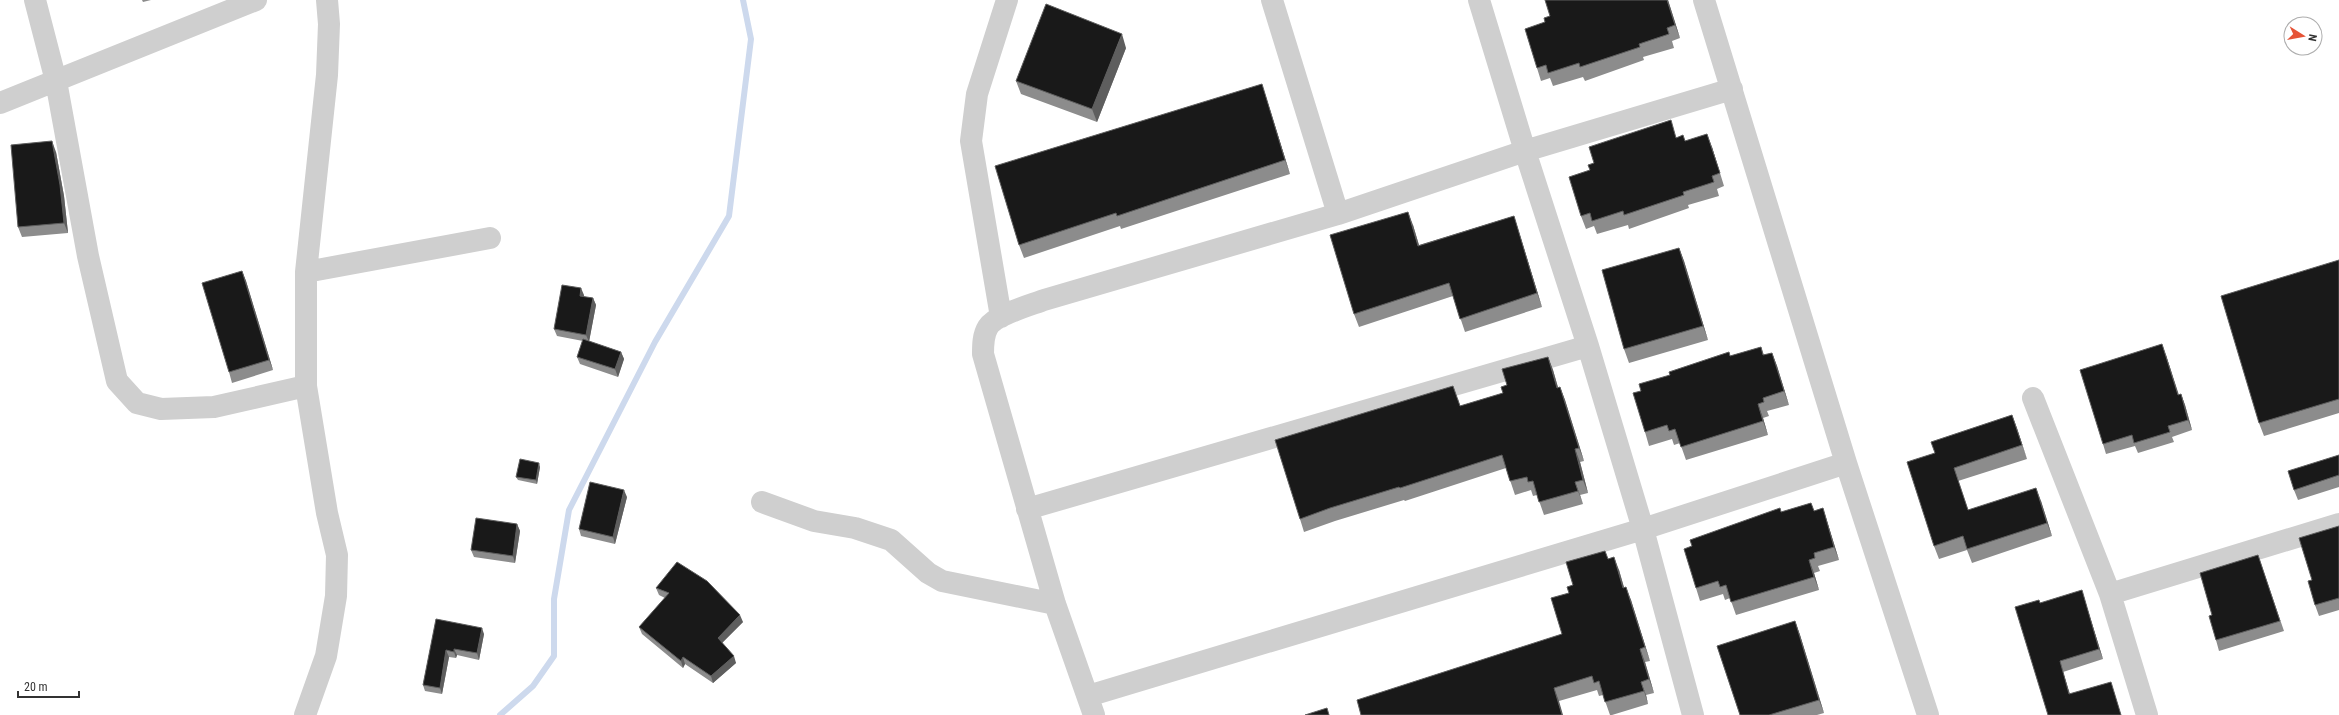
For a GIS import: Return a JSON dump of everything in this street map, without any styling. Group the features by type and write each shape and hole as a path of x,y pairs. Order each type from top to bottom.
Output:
{"street":[{"path":"35,0 56,81 88,256 117,381 137,403 161,409 214,407 306,386"},
{"path":"0,103 256,0"},
{"path":"305,715 326,656 336,596 337,555 327,513 306,386 306,272 327,75 329,24 327,0"},
{"path":"1001,317 971,141 977,94 1007,0"},
{"path":"1272,0 1338,214"},
{"path":"1479,0 1525,151 1588,346 1642,529 1693,715"},
{"path":"1704,0 1846,463 1928,715"},
{"path":"1732,89 1525,151 1338,214 1044,300 1001,317 988,325 983,340 982,354 1055,604 1091,706 1846,463"},
{"path":"306,272 490,238"},
{"path":"1027,509 1588,346"},
{"path":"2033,398 2110,594 2146,715"},
{"path":"762,502 814,521 855,528 891,540 928,573 942,581 1055,604"},
{"path":"2110,594 2339,524"}],"building":[{"path":"1545,0 1667,0 1675,25 1667,28 1669,34 1639,44 1640,47 1580,67 1579,63 1548,73 1546,65 1537,68 1525,29 1545,22 1544,18 1550,16"},
{"path":"1046,4 1122,34 1092,109 1016,81"},
{"path":"1262,84 1285,160 1117,216 1116,213 1019,245 995,166"},
{"path":"1671,120 1676,138 1683,135 1685,141 1707,134 1720,173 1712,176 1714,182 1683,192 1684,195 1624,215 1623,211 1592,221 1590,213 1581,216 1569,177 1590,170 1588,165 1594,163 1589,147"},
{"path":"52,141 60,185 64,223 18,227 11,145"},
{"path":"1408,212 1418,246 1514,216 1537,293 1460,319 1449,283 1354,314 1330,235"},
{"path":"1679,248 1703,326 1624,349 1602,270"},
{"path":"2339,260 2339,399 2259,423 2221,296"},
{"path":"242,271 269,360 229,372 202,283"},
{"path":"562,285 581,288 580,296 593,298 586,335 554,329"},
{"path":"583,339 621,352 615,369 577,357"},
{"path":"2162,344 2178,395 2181,394 2188,420 2168,426 2170,432 2134,443 2132,435 2103,444 2080,370"},
{"path":"1761,347 1763,355 1772,353 1784,391 1763,398 1764,402 1758,404 1763,421 1681,447 1675,429 1669,431 1667,425 1645,432 1633,393 1641,391 1639,384 1670,375 1669,372 1729,352 1730,356"},
{"path":"1548,357 1557,388 1560,387 1579,448 1575,449 1583,480 1575,482 1578,491 1539,502 1533,481 1528,482 1527,477 1510,481 1502,455 1400,488 1399,487 1330,508 1300,519 1275,440 1453,386 1460,406 1503,393 1501,387 1507,385 1502,369"},
{"path":"2012,415 2022,445 1954,468 1968,510 2036,488 2047,523 1967,549 1963,536 1934,546 1907,462 1935,453 1931,442"},
{"path":"2339,455 2339,475 2294,490 2288,471"},
{"path":"520,459 539,463 536,480 516,477"},
{"path":"590,482 624,490 613,537 579,529"},
{"path":"1811,503 1814,511 1823,508 1834,547 1814,553 1815,558 1809,560 1814,577 1731,602 1726,585 1720,587 1718,581 1696,588 1684,549 1692,546 1690,540 1780,508 1781,512"},
{"path":"476,518 517,524 513,556 471,550"},
{"path":"2339,526 2339,598 2315,605 2308,581 2312,580 2299,538"},
{"path":"1605,551 1608,559 1614,557 1623,588 1626,587 1645,647 1640,649 1649,679 1641,682 1644,691 1605,702 1599,681 1594,683 1592,676 1554,688 1562,715 1361,715 1357,700 1562,634 1551,598 1569,593 1567,587 1573,585 1566,562"},
{"path":"2258,555 2280,621 2216,640 2209,616 2212,615 2200,573"},
{"path":"677,562 707,581 740,615 718,638 734,656 711,676 683,657 681,661 639,627 669,593 656,588"},
{"path":"2082,590 2099,649 2060,661 2069,694 2111,682 2121,715 2048,715 2015,607 2039,600 2040,603"},
{"path":"436,619 482,628 477,653 454,649 454,652 446,650 440,688 423,685"},
{"path":"1795,621 1819,700 1769,715 1740,715 1717,646"},
{"path":"1327,708 1329,715 1305,715"}],"waterway":[{"path":"500,715 533,686 554,656 554,599 569,510 655,342 729,216 751,39 743,0"}]}
